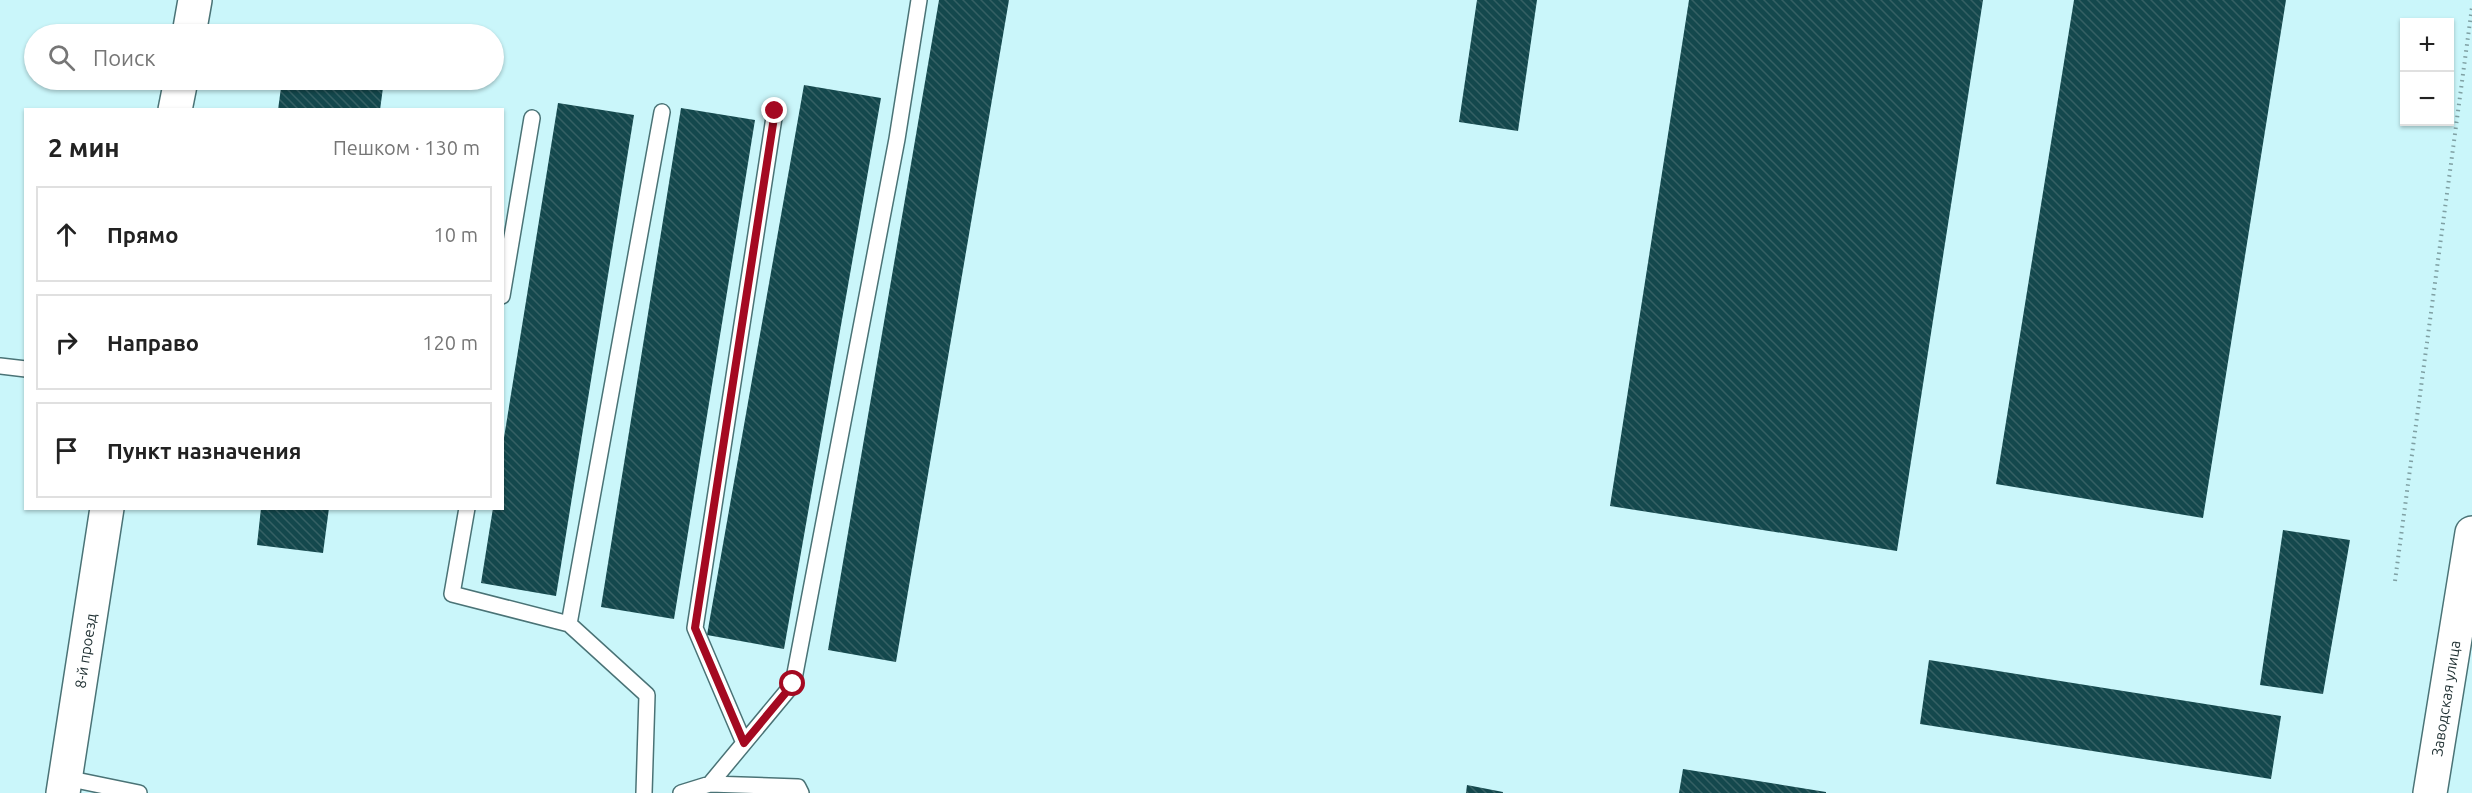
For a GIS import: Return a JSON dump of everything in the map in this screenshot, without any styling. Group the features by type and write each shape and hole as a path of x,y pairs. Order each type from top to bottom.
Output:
{"street":[{"path":"191,24 195,0"},
{"path":"176,108 179,90"},
{"name":"8-й проезд","path":"64,785 107,510"},
{"name":"Заводская улица","path":"2430,793 2472,533"}],"lane":[{"path":"710,784 793,684 895,151 919,0"},
{"path":"744,743 695,628 775,111"},
{"path":"569,624 662,112"},
{"path":"504,284 532,118"},
{"path":"0,366 24,369"},
{"path":"467,510 452,594 569,624 647,695 644,793"},
{"path":"681,793 710,784 798,787 801,793"},
{"path":"64,785 139,793"}],"path":[{"path":"2395,581 2472,7"}],"building":[{"path":"939,0 1009,0 896,662 828,650"},
{"path":"1477,0 1537,0 1518,131 1459,122"},
{"path":"1689,0 1983,0 1897,551 1610,506"},
{"path":"2074,0 2286,0 2203,518 1996,484"},
{"path":"804,85 881,98 784,649 707,635"},
{"path":"281,90 383,90 380,108 278,108"},
{"path":"558,103 634,115 556,596 481,583 493,510 504,510 504,438"},
{"path":"681,108 755,120 674,619 601,607"},
{"path":"261,510 329,510 323,553 257,545"},
{"path":"2283,530 2350,540 2323,694 2260,685"},
{"path":"1929,660 2281,716 2271,779 1920,724"},
{"path":"1683,769 1826,792 1826,793 1679,793"},
{"path":"1467,785 1503,792 1503,793 1466,793"}],"route":[{"path":"775,111 695,628 744,743 793,684"}]}
